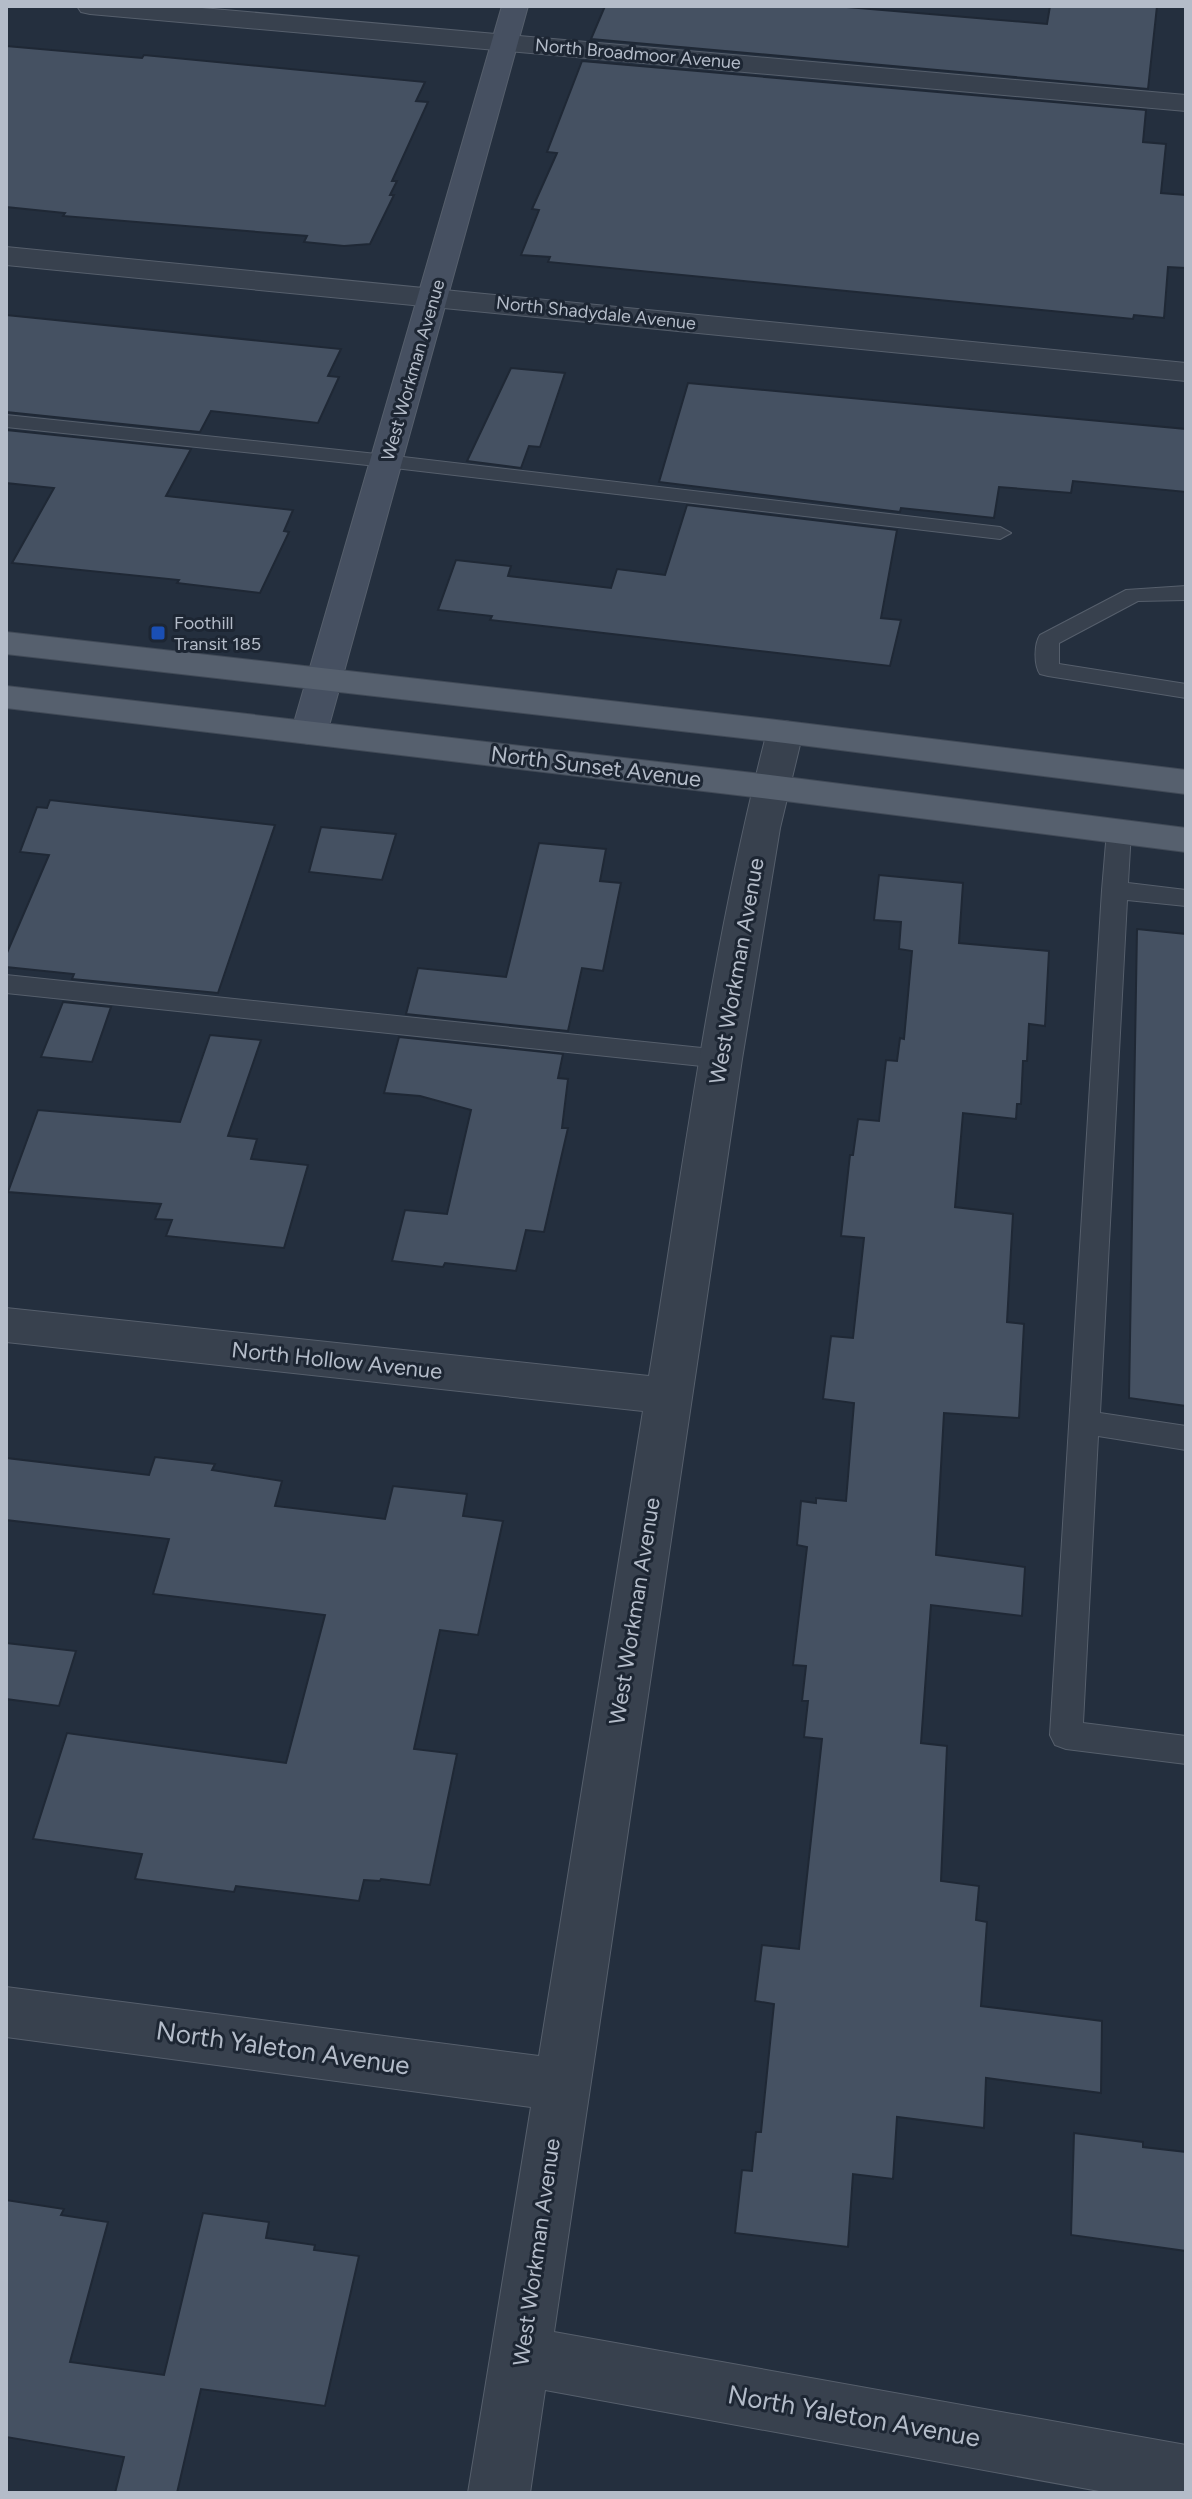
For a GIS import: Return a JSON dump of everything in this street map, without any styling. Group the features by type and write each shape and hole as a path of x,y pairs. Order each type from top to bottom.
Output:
{"main road":[{"path":"6,643 785,732 1186,782"},
{"name":"North Sunset Avenue","path":"6,697 770,787 1186,840"}],"street":[{"name":"North Broadmoor Avenue","path":"90,6 1186,103"},
{"name":"West Workman Avenue","path":"309,733 515,6"},
{"name":"North Shadydale Avenue","path":"6,256 1186,372"},
{"name":"West Workman Avenue","path":"499,2493 721,1059 770,787 785,732"},
{"name":"North Hollow Avenue","path":"6,1325 668,1396"},
{"name":"North Yaleton Avenue","path":"6,2012 561,2085"},
{"name":"North Yaleton Avenue","path":"522,2356 1186,2476"}],"lane":[{"path":"6,421 386,461 1000,533"},
{"path":"1186,593 1134,595 1048,640 1048,669 1186,691"},
{"path":"1119,831 1066,1735 1186,1750"},
{"path":"1114,890 1186,898"},
{"path":"6,984 721,1059"},
{"path":"1084,1422 1186,1438"}],"building":[{"path":"605,6 835,6 1047,24 1050,6 1157,6 1148,89 591,39"},
{"path":"6,46 142,58 144,55 425,82 416,101 428,102 392,181 397,181 390,195 394,195 370,244 344,246 304,242 307,236 63,216 65,213 6,207"},
{"path":"582,61 1146,110 1143,142 1166,144 1161,193 1186,195 1186,268 1168,267 1164,318 1134,315 1133,319 548,262 550,257 521,255 539,210 532,209 557,153 547,152"},
{"path":"6,315 341,349 328,376 339,377 318,423 211,411 200,432 6,412"},
{"path":"511,368 565,373 540,447 529,446 521,468 467,461"},
{"path":"688,383 1186,429 1186,492 1073,481 1071,493 999,487 994,518 901,508 900,512 659,482"},
{"path":"6,430 191,449 166,496 293,510 284,531 289,532 260,593 177,583 179,580 12,563 54,488 6,483"},
{"path":"687,505 897,530 881,618 901,620 890,666 490,620 492,616 438,610 456,560 511,566 508,576 611,588 617,569 665,575"},
{"path":"50,800 275,825 218,993 72,979 74,974 6,967 6,955 49,855 20,852 37,807 47,808"},
{"path":"321,827 396,834 382,880 309,872"},
{"path":"539,843 606,849 600,881 621,883 603,971 582,968 568,1031 406,1014 418,968 506,977"},
{"path":"879,875 963,883 959,943 1049,951 1045,1026 1029,1024 1027,1061 1023,1061 1021,1104 1017,1104 1016,1119 963,1113 955,1207 1013,1214 1007,1322 1024,1324 1019,1418 944,1413 936,1555 1025,1567 1022,1616 931,1605 921,1743 947,1746 941,1881 979,1886 976,1920 987,1922 981,2006 1102,2021 1101,2093 986,2078 984,2128 897,2117 893,2179 853,2174 848,2247 735,2233 742,2170 752,2171 756,2132 761,2132 774,2004 755,2001 762,1945 799,1949 822,1739 804,1737 808,1701 802,1701 806,1666 793,1665 807,1547 797,1545 801,1501 816,1503 816,1498 846,1501 854,1403 823,1399 831,1336 853,1338 864,1238 841,1236 850,1155 853,1155 858,1119 879,1121 886,1060 897,1061 900,1038 904,1039 912,951 899,949 901,922 874,920"},
{"path":"1137,929 1186,934 1186,1406 1129,1398"},
{"path":"63,1002 111,1007 92,1062 41,1057"},
{"path":"210,1035 261,1040 228,1136 257,1139 251,1159 308,1165 284,1248 166,1236 172,1220 155,1219 161,1204 8,1192 38,1110 180,1122"},
{"path":"399,1037 563,1054 558,1078 568,1079 562,1128 568,1128 544,1232 526,1230 516,1271 392,1261 405,1210 447,1214 471,1110 420,1096 384,1093"},
{"path":"155,1457 215,1464 212,1470 282,1481 275,1506 385,1519 393,1486 467,1494 463,1516 503,1521 478,1635 440,1630 414,1749 457,1754 430,1885 364,1880 359,1901 236,1886 234,1892 135,1879 142,1854 33,1839 67,1733 286,1763 325,1615 153,1594 169,1539 6,1520 6,1458 149,1475"},
{"path":"6,1643 76,1651 59,1706 6,1699"},
{"path":"1074,2133 1143,2142 1143,2147 1186,2152 1186,2251 1071,2235"},
{"path":"6,2200 64,2209 61,2215 108,2222 70,2362 164,2375 203,2213 269,2222 266,2238 315,2245 314,2250 359,2256 325,2406 201,2389 177,2493 115,2493 124,2457 6,2437"}],"place":[{"name":"Foothill Transit 185","path":"158,633"}]}
